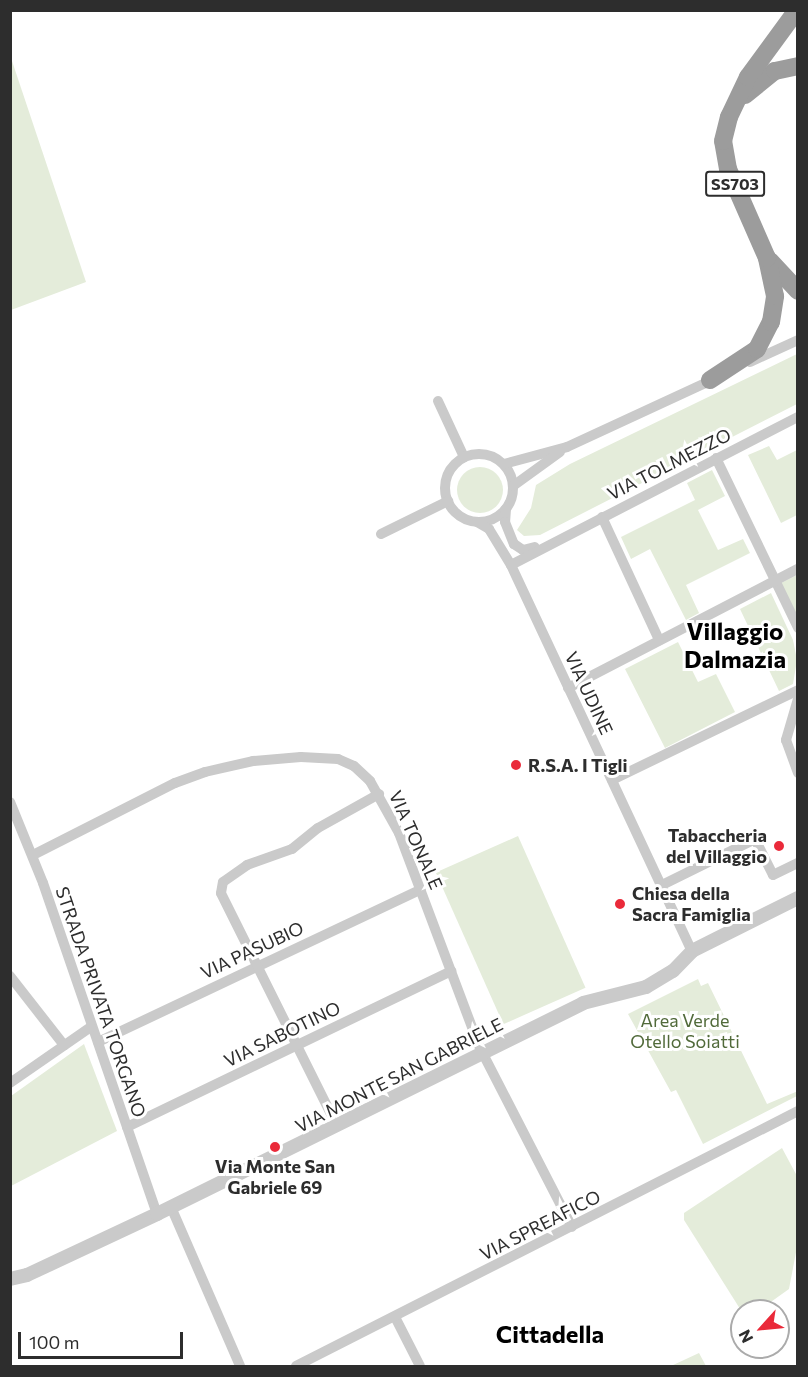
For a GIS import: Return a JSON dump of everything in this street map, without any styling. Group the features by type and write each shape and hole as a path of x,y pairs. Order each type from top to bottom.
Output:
{"highway":[{"name":"SS703","path":"710,380 757,349 765,335 775,296 767,258 724,152 733,107 748,77 797,10"},
{"path":"733,107 764,78 798,66"},
{"name":"SS703","path":"767,258 798,291"}],"street":[{"path":"504,464 567,447 798,340"},
{"path":"438,401 464,457"},
{"name":"VIA TOLMEZZO","path":"511,565 556,539 798,417"},
{"path":"513,486 504,464 485,454 464,457 450,471 448,501 459,515 477,522 488,521 506,509 513,486 567,447"},
{"path":"716,458 798,628"},
{"path":"381,534 448,501"},
{"name":"VIA TOLMEZZO","path":"506,509 508,533 518,548 528,549 556,539"},
{"path":"602,517 659,640"},
{"name":"VIA UDINE","path":"477,522 489,529 511,565 692,951"},
{"path":"568,688 798,569"},
{"path":"612,780 798,690"},
{"path":"796,768 788,748 798,699"},
{"name":"VIA TONALE","path":"33,855 182,780 253,760 301,757 338,759 354,766 379,794 399,833 483,1053 572,1227"},
{"path":"337,1126 221,893 228,875 292,849 318,828 379,794"},
{"name":"STRADA PRIVATA TORGANO","path":"10,802 33,855 157,1214"},
{"path":"662,885 755,839 773,875 798,862"},
{"name":"VIA PASUBIO","path":"98,1042 257,965 421,890"},
{"name":"VIA MONTE SAN GABRIELE","path":"10,1279 27,1275 171,1208 583,1002 646,987 673,971 692,951 798,898"},
{"name":"VIA SABOTINO","path":"127,1127 451,971"},
{"path":"10,976 64,1045"},
{"path":"10,1083 91,1027"},
{"name":"VIA SPREAFICO","path":"297,1366 798,1111"},
{"path":"171,1208 240,1366"},
{"path":"395,1317 420,1366"}],"green space":[{"path":"10,55 86,282 11,310 10,310"},
{"path":"797,354 797,404 540,535 524,536 517,530 531,508 536,485 570,464"},
{"path":"769,446 777,460 797,450 797,515 781,523 748,455"},
{"path":"480,467 496,474 503,490 496,506 480,513 464,506 457,490 464,474"},
{"path":"712,470 725,496 698,510 718,550 743,539 750,553 686,585 699,613 686,620 650,549 631,559 621,537 695,500 687,483"},
{"path":"797,575 797,617 781,583"},
{"path":"771,593 793,640 797,660 793,684 779,691 740,609"},
{"path":"678,642 698,682 716,674 735,712 665,748 625,669"},
{"path":"518,836 586,988 503,1024 436,873"},
{"name":"Area Verde Otello Soiatti","path":"698,979 701,986 708,983 767,1104 798,1091 797,1096 703,1144 676,1090 671,1092 628,1014"},
{"path":"84,1044 117,1131 11,1186 11,1096"},
{"path":"782,1148 797,1176 797,1247 789,1289 775,1299 734,1299 684,1220 684,1213"},
{"path":"699,1353 706,1366 671,1366"}],"place":[{"name":"R.S.A. I Tigli","path":"516,765"},
{"name":"Tabaccheria del Villaggio","path":"779,846"},
{"name":"Chiesa della Sacra Famiglia","path":"620,904"},
{"name":"Via Monte San Gabriele 69","path":"275,1147"}],"district":[{"name":"Villaggio Dalmazia","path":"735,645"},
{"name":"Cittadella","path":"550,1334"}]}
